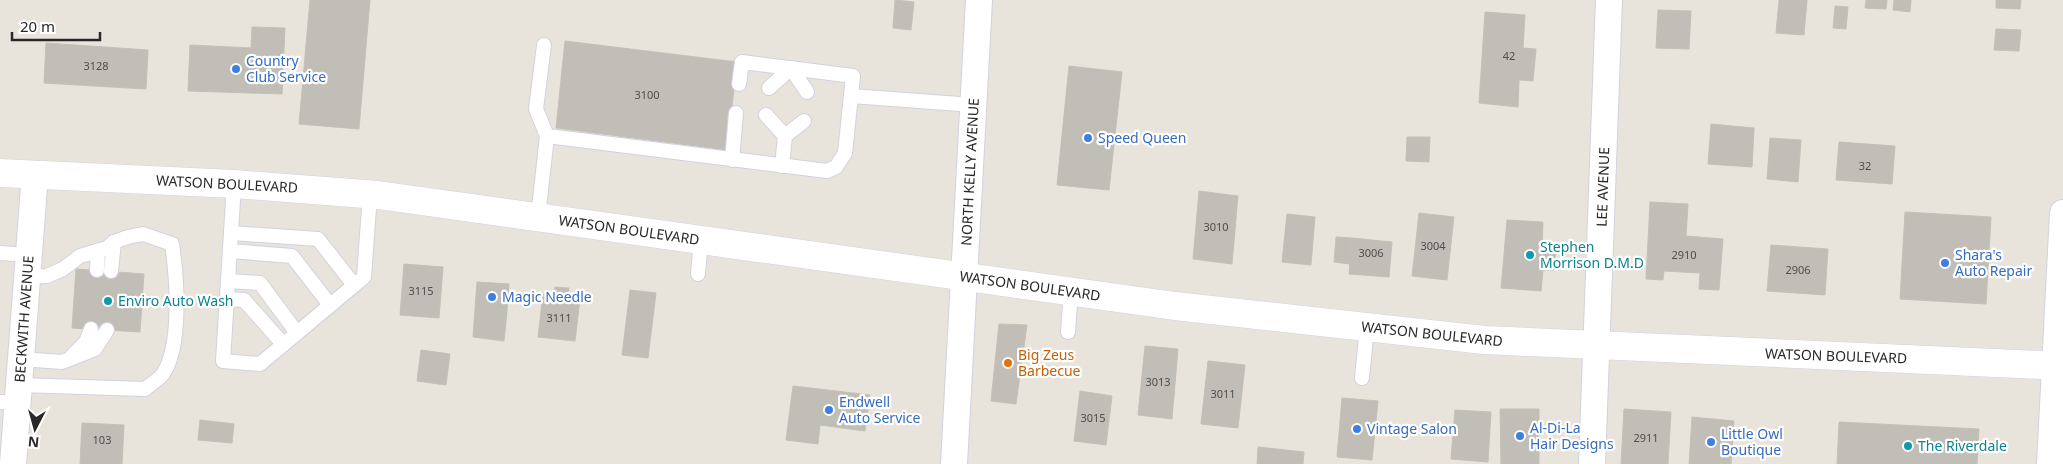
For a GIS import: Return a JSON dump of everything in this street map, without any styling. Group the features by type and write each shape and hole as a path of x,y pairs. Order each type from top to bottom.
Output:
{"street":[{"name":"NORTH KELLY AVENUE","path":"954,464 963,436 964,276 979,0"},
{"name":"LEE AVENUE","path":"1592,464 1598,346 1609,0"},
{"name":"WATSON BOULEVARD","path":"0,173 234,184 370,194 1175,306 1484,340 2059,366"},
{"name":"BECKWITH AVENUE","path":"13,464 12,397 21,359 35,174"},
{"path":"2050,464 2059,366 2063,213"}],"lane":[{"path":"538,217 547,136 536,109 544,45"},
{"path":"547,136 827,171 836,167 845,153 853,76 742,62 740,84"},
{"path":"769,88 791,68"},
{"path":"791,68 807,92"},
{"path":"851,96 973,105"},
{"path":"732,160 736,112"},
{"path":"766,115 785,136"},
{"path":"782,166 785,136 804,121"},
{"path":"234,184 223,361 260,364 364,276 370,194"},
{"path":"232,233 318,239 354,285"},
{"path":"0,253 47,276 63,269 80,256 107,248 114,242 128,236 143,234 172,244 176,273 175,325 170,358 162,375 145,389 12,397"},
{"path":"698,274 701,240"},
{"path":"111,272 114,242"},
{"path":"97,270 98,250"},
{"path":"230,251 292,256 330,305"},
{"path":"228,281 260,283 297,333"},
{"path":"1068,332 1071,291"},
{"path":"227,299 244,300 283,344"},
{"path":"1362,378 1367,327"},
{"path":"67,359 86,342 91,329"},
{"path":"21,359 62,362 95,349 107,330"}],"building":[{"path":"310,0 370,0 359,129 299,124"},
{"path":"895,0 914,2 911,30 893,28"},
{"path":"1779,0 1807,0 1804,35 1776,33"},
{"path":"1866,0 1887,0 1886,9 1865,8"},
{"path":"1894,0 1911,0 1910,12 1893,10"},
{"path":"1996,0 2021,0 2020,9 1996,8"},
{"path":"1835,6 1848,7 1846,29 1833,28"},
{"path":"1658,10 1691,11 1689,49 1656,48"},
{"path":"1485,12 1525,15 1523,48 1536,49 1533,81 1519,80 1518,107 1479,103"},
{"name":"Country Club Service","path":"252,27 285,28 282,94 188,91 190,45 251,48"},
{"path":"1996,29 2021,30 2019,51 1994,50"},
{"path":"565,41 737,62 727,150 556,128"},
{"path":"46,43 148,50 146,89 44,83"},
{"name":"Speed Queen","path":"1069,66 1122,72 1109,190 1057,185"},
{"path":"1711,124 1754,128 1752,167 1708,164"},
{"path":"1407,137 1430,137 1429,162 1406,161"},
{"path":"1770,138 1801,140 1798,182 1767,179"},
{"path":"1839,142 1895,146 1892,184 1836,180"},
{"path":"1199,191 1238,196 1232,264 1193,259"},
{"path":"1650,202 1688,204 1686,236 1723,239 1719,290 1699,289 1700,273 1664,271 1663,280 1646,279"},
{"name":"Shara's Auto Repair","path":"1905,212 1991,217 1986,304 1900,299"},
{"path":"1419,213 1454,217 1447,280 1412,276"},
{"path":"1287,214 1315,217 1311,265 1282,262"},
{"name":"Stephen Morrison D.M.D","path":"1507,220 1543,222 1542,247 1556,248 1554,270 1543,270 1541,291 1501,288"},
{"path":"1336,237 1352,238 1350,264 1334,262"},
{"path":"1352,238 1392,242 1389,277 1349,274"},
{"path":"1771,245 1828,249 1825,295 1767,291"},
{"path":"404,264 443,267 439,318 400,315"},
{"name":"Enviro Auto Wash","path":"76,269 144,274 140,332 72,328"},
{"name":"Magic Needle","path":"477,282 509,284 507,311 475,309"},
{"path":"555,287 569,288 568,297 580,299 575,341 538,337 543,294 554,295"},
{"path":"630,290 656,293 648,358 622,355"},
{"path":"475,309 507,311 504,341 473,337"},
{"name":"Big Zeus Barbecue","path":"999,324 1027,325 1016,404 991,401"},
{"path":"1145,346 1178,349 1172,419 1138,415"},
{"path":"421,350 450,354 446,385 417,381"},
{"path":"1208,361 1245,365 1238,428 1201,424"},
{"name":"Endwell Auto Service","path":"793,386 870,395 865,431 820,425 818,444 786,440"},
{"path":"1080,391 1112,396 1106,445 1074,441"},
{"name":"Vintage Salon","path":"1342,398 1378,401 1372,460 1337,457"},
{"name":"Al-Di-La Hair Designs","path":"1500,409 1539,409 1539,464 1501,464"},
{"path":"1624,409 1671,412 1668,464 1621,464"},
{"path":"1455,410 1491,412 1488,462 1451,459"},
{"name":"Little Owl Boutique","path":"1692,417 1734,421 1731,464 1689,464"},
{"path":"200,420 234,424 232,443 198,440"},
{"name":"The Riverdale","path":"1839,422 1979,429 1977,464 1837,464"},
{"path":"82,423 124,425 122,464 80,464"},
{"path":"1258,447 1304,452 1303,464 1257,464"}],"place":[{"name":"Country Club Service","path":"236,69"},
{"name":"Speed Queen","path":"1088,138"},
{"name":"Stephen Morrison D.M.D","path":"1530,255"},
{"name":"Shara's Auto Repair","path":"1945,263"},
{"name":"Magic Needle","path":"492,297"},
{"name":"Enviro Auto Wash","path":"108,301"},
{"name":"Big Zeus Barbecue","path":"1008,363"},
{"name":"Endwell Auto Service","path":"829,410"},
{"name":"Vintage Salon","path":"1357,429"},
{"name":"Al-Di-La Hair Designs","path":"1520,436"},
{"name":"Little Owl Boutique","path":"1711,442"},
{"name":"The Riverdale","path":"1908,446"}]}
